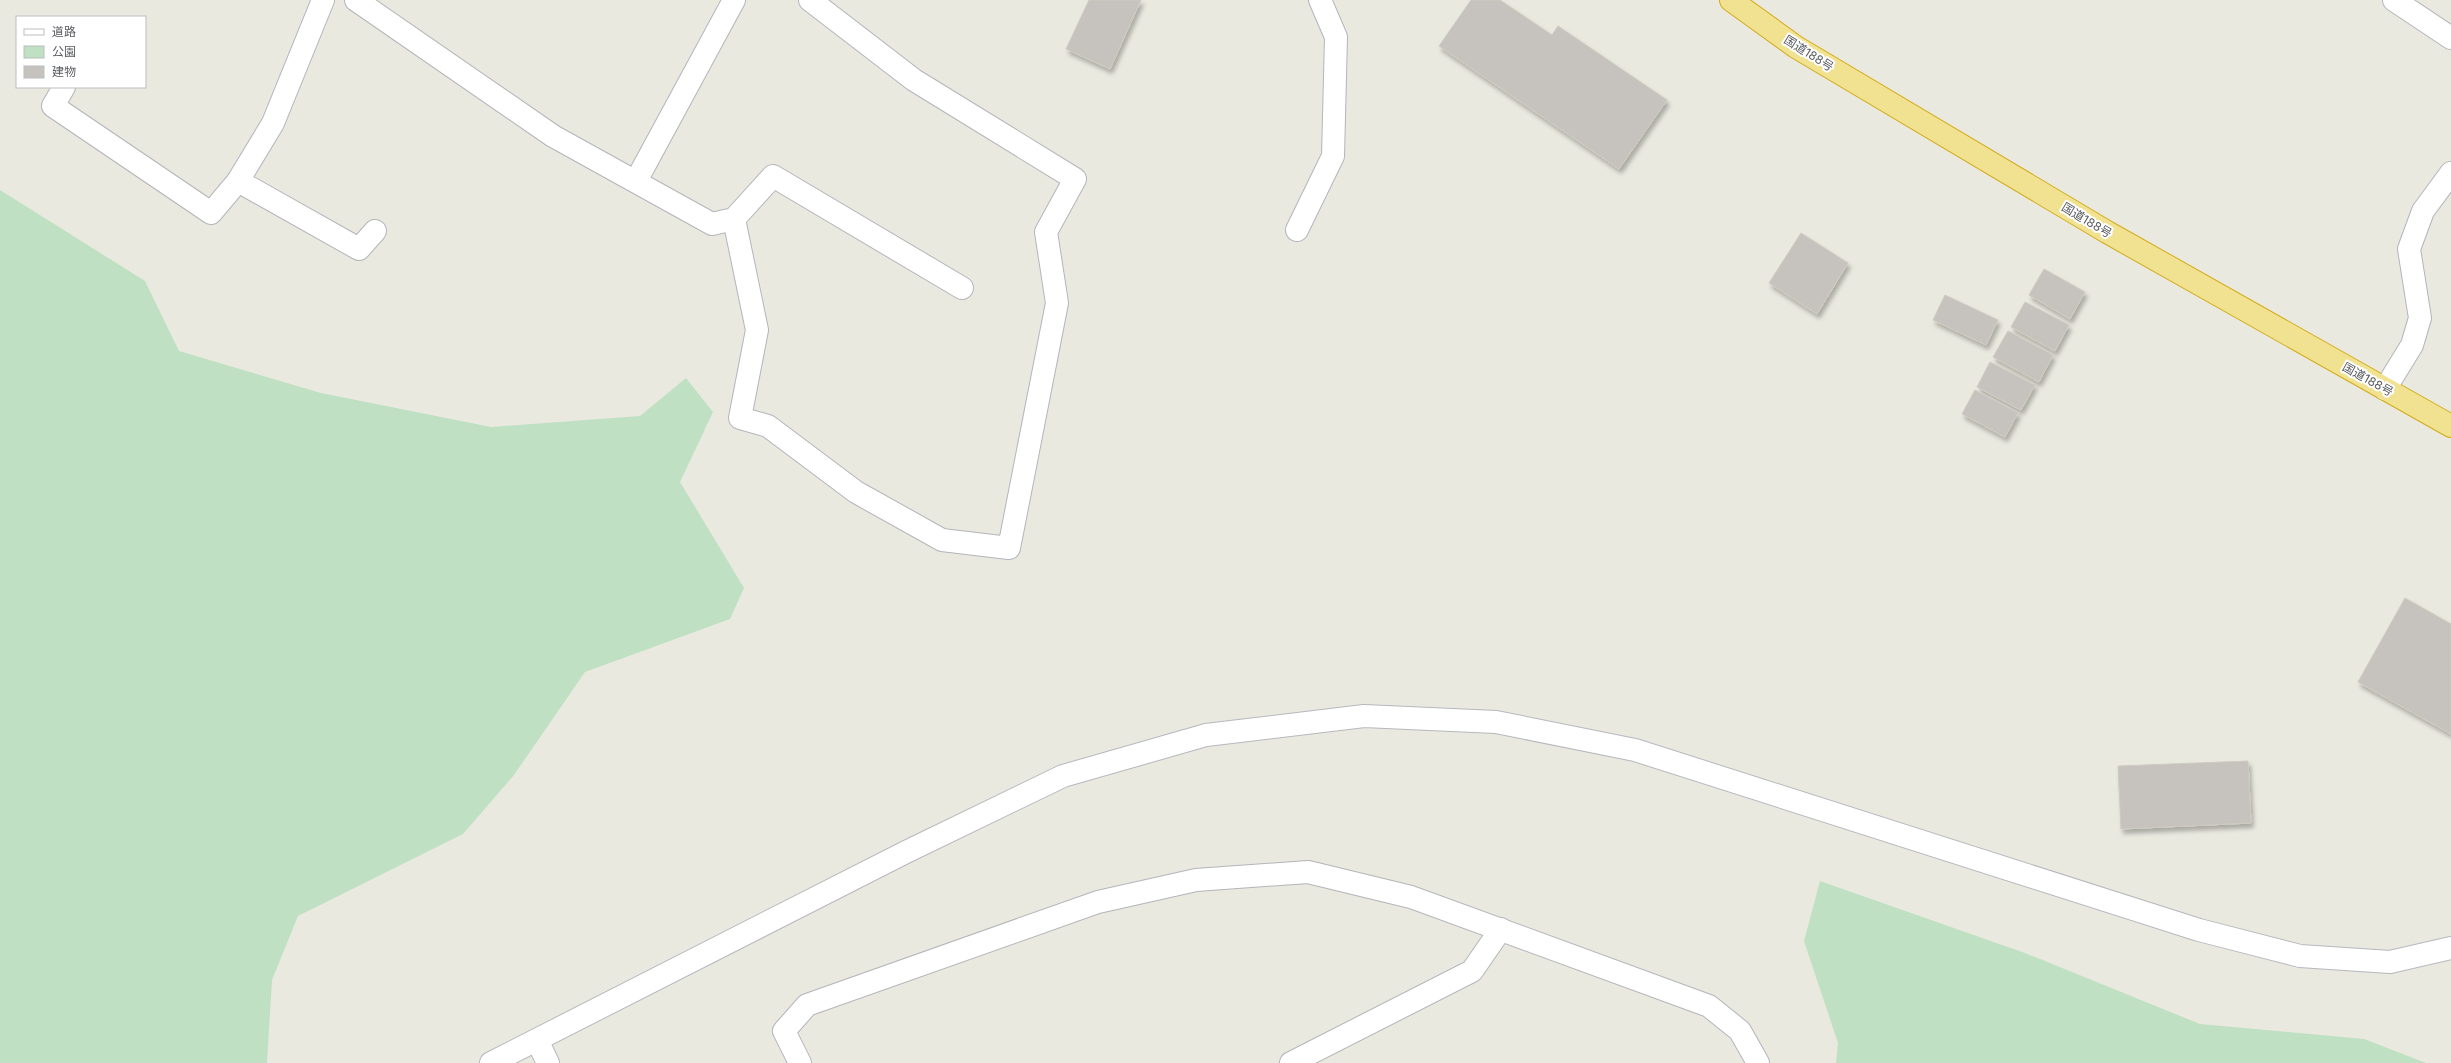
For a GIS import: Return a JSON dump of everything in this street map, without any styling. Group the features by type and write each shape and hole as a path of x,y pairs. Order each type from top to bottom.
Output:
{"highway":[{"name":"国道188号","path":"1730,0 1796,47 2100,228 2451,426"}],"street":[{"path":"63,88 53,106 211,213 238,181 273,123 324,0"},
{"path":"356,0 553,136 712,224 734,219 773,176 962,288"},
{"path":"636,181 734,0"},
{"path":"734,219 756,330 740,418 768,426 856,492 942,540 1009,548 1058,303 1046,232 1075,179 914,80 810,0"},
{"path":"1297,230 1333,156 1336,37 1320,0"},
{"path":"2394,0 2451,38"},
{"path":"2385,389 2412,345 2420,318 2409,249 2423,211 2451,173"},
{"path":"238,181 359,249 375,231"},
{"path":"491,1063 906,852 1064,776 1206,735 1364,716 1496,722 1635,750 2199,930 2300,956 2390,962 2451,948"},
{"path":"800,1063 784,1031 807,1005 1098,902 1196,880 1308,872 1411,897 1709,1006 1740,1031 1753,1061"},
{"path":"1291,1063 1472,971 1501,929"},
{"path":"536,1040 548,1063"}],"green space":[{"path":"0,190 145,281 179,351 321,393 491,427 640,416 686,378 713,412 680,482 744,588 730,619 585,672 514,775 463,834 298,916 272,980 267,1063 0,1063"},
{"path":"1820,881 2025,953 2200,1024 2364,1039 2426,1063 1836,1063 1838,1043 1804,941"}],"building":[{"path":"1089,0 1141,0 1110,69 1066,49"},
{"path":"1471,0 1500,0 1552,35 1558,26 1667,100 1619,169 1439,46"},
{"path":"1801,233 1848,263 1817,314 1769,283"},
{"path":"2044,269 2085,292 2070,319 2029,295"},
{"path":"1945,295 1998,320 1986,345 1933,320"},
{"path":"2025,302 2069,325 2055,351 2011,327"},
{"path":"2008,331 2053,355 2039,382 1993,357"},
{"path":"1990,362 2035,385 2021,410 1977,387"},
{"path":"1975,390 2018,413 2005,437 1962,414"},
{"path":"2405,598 2451,624 2451,734 2358,682"},
{"path":"2248,761 2251,823 2121,829 2118,766"}]}
